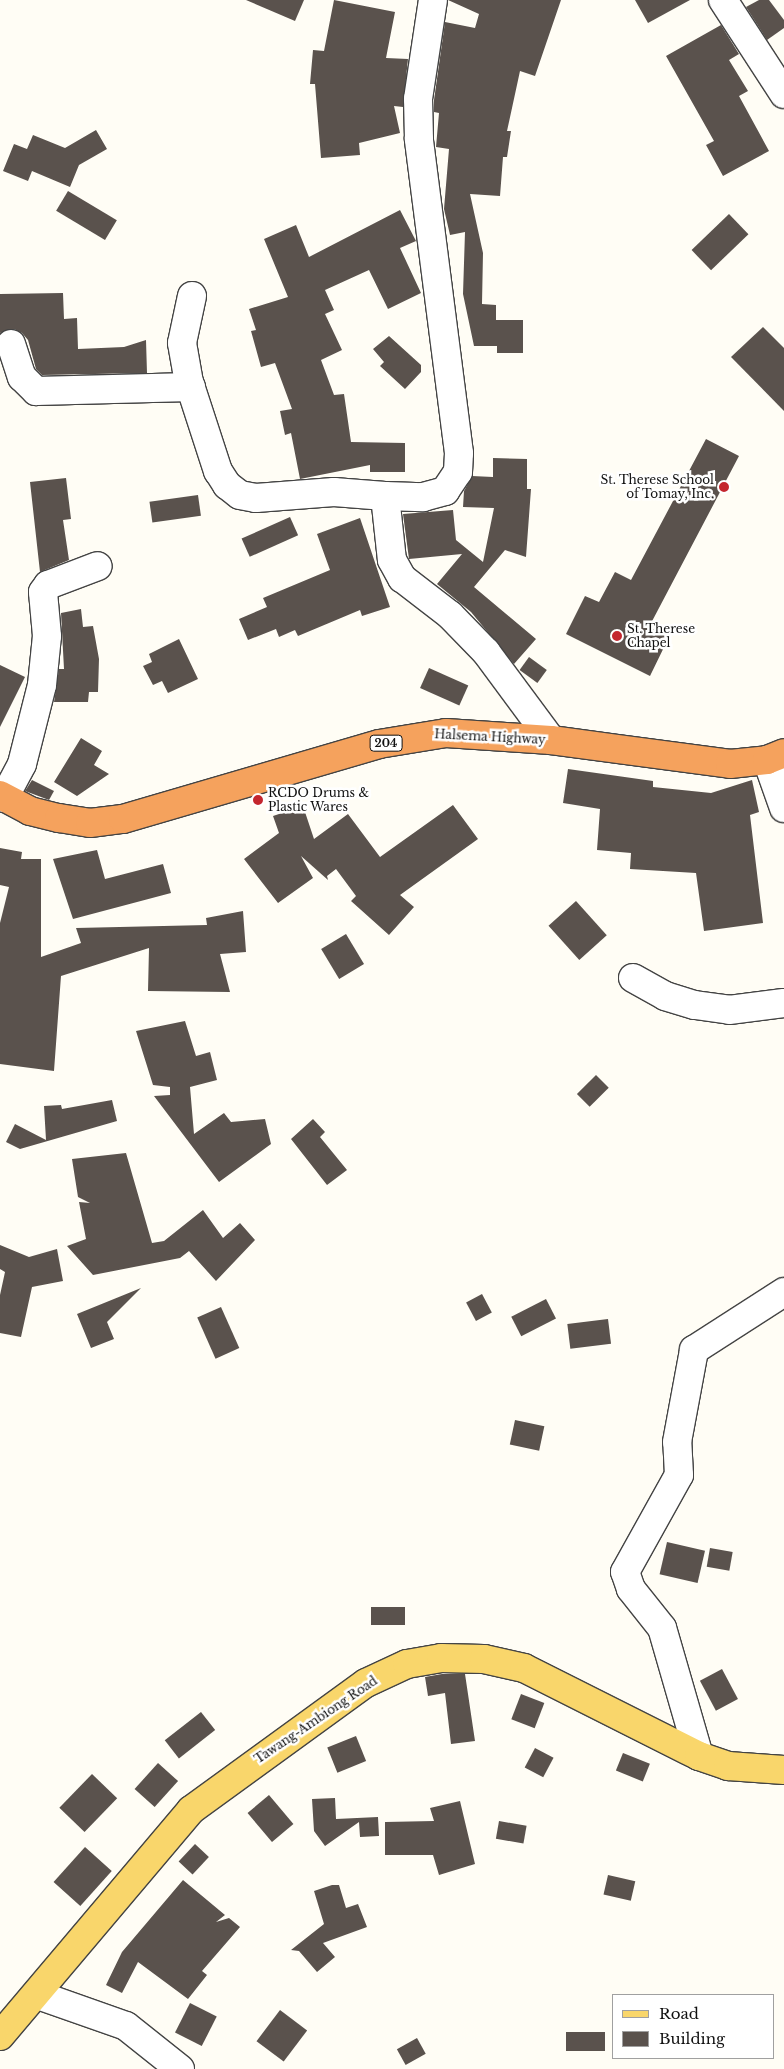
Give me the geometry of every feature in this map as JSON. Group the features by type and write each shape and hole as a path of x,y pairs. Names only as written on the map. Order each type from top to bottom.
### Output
{"highway":[{"name":"Halsema Highway","path":"2,796 30,811 90,823 123,819 419,735 446,733 551,740 685,760 730,764 776,757"}],"main road":[{"name":"Tawang-Ambiong Road","path":"0,2036 38,1995 191,1810 366,1683 407,1664 441,1658 484,1659 524,1668 699,1756 728,1766 784,1770"}],"street":[{"path":"192,296 182,343 190,387 218,472 240,495 256,498 357,492 385,496 423,497 445,491 458,472 459,453 419,139 418,99 433,0"},
{"path":"723,0 784,94"},
{"path":"11,344 22,376 36,391 153,385 190,387"},
{"path":"385,496 392,560 402,578 450,615 486,652 551,740"},
{"path":"2,796 22,764 42,686 46,636 43,592 48,585 98,566"},
{"path":"776,757 784,808"},
{"path":"633,978 665,996 695,1005 729,1010 784,1003"},
{"path":"699,1756 662,1628 631,1589 625,1572 679,1475 678,1433 694,1350 784,1292"},
{"path":"38,1995 126,2026 180,2069"}],"building":[{"path":"246,0 304,0 295,21"},
{"path":"334,0 395,12 386,58 408,59 403,107 394,106 400,133 359,143 360,155 321,158 315,84 310,84 313,50 324,51"},
{"path":"448,0 561,0 535,76 520,71 507,131 511,131 507,157 503,157 500,196 470,194 483,253 482,304 496,305 496,320 523,320 523,353 497,353 497,346 474,346 463,294 465,232 450,235 444,209 449,149 436,147 439,113 434,112 434,100 445,22 475,28 479,14"},
{"path":"635,0 690,0 648,23"},
{"path":"759,0 769,0 784,20 784,28 767,40 746,7"},
{"path":"721,25 739,54 729,60 748,91 739,96 769,151 723,176 706,145 714,141 666,56"},
{"path":"96,130 107,149 79,165 70,187 32,171 28,181 3,171 14,144 27,149 33,135 65,148"},
{"path":"68,191 117,220 105,240 56,211"},
{"path":"400,210 416,241 400,248 421,293 388,309 369,270 325,290 334,310 325,314 342,350 321,360 334,395 344,394 351,442 405,443 405,472 370,472 370,465 300,479 291,433 285,435 280,411 292,409 275,363 261,367 251,331 256,330 249,309 288,297 264,239 296,225 309,257"},
{"path":"729,214 748,234 711,270 692,250"},
{"path":"63,293 64,319 77,318 78,349 124,347 146,340 147,373 42,375 36,369 28,340 22,333 14,329 0,333 0,294"},
{"path":"763,327 784,348 784,411 731,357"},
{"path":"389,336 421,365 421,372 405,389 380,366 384,362 373,349"},
{"path":"706,439 739,456 649,627 669,637 650,676 566,634 585,596 599,602 615,572 631,580"},
{"path":"493,458 527,459 527,489 531,489 526,557 505,550 474,587 536,639 514,664 471,612 437,584 462,554 409,559 403,514 453,510 456,540 483,562 494,508 463,507 464,491 472,476 493,477"},
{"path":"66,478 71,519 63,520 69,560 40,572 30,482"},
{"path":"198,495 201,516 152,523 149,502"},
{"path":"290,517 298,535 250,557 242,539"},
{"path":"360,518 390,607 362,616 360,610 298,636 295,630 279,637 276,629 248,640 239,619 267,607 263,598 330,570 317,534"},
{"path":"81,609 83,627 93,626 99,659 98,692 89,692 88,702 54,702 59,669 64,669 61,613"},
{"path":"179,639 198,679 168,693 162,681 153,685 143,666 152,662 149,654"},
{"path":"529,657 547,670 537,683 520,670"},
{"path":"0,665 25,677 0,727"},
{"path":"429,668 468,685 459,706 420,688"},
{"path":"81,738 102,751 94,765 109,774 77,796 54,782"},
{"path":"568,769 653,781 653,787 711,793 752,780 759,812 750,815 763,923 704,931 696,873 630,869 631,853 597,850 600,809 563,803"},
{"path":"32,780 54,791 49,800 25,791"},
{"path":"453,805 478,839 400,895 414,907 389,935 351,901 356,896 336,869 327,876 328,880 301,856 313,878 278,903 244,859 279,833 273,816 303,806 314,839 348,814 380,857"},
{"path":"0,848 22,852 21,859 41,859 41,957 81,943 76,928 207,925 206,918 243,911 246,952 220,954 230,992 148,991 149,948 61,976 54,1071 0,1064 0,923 9,887 0,885"},
{"path":"97,850 105,879 163,864 171,893 73,919 53,859"},
{"path":"576,901 607,935 579,960 549,926"},
{"path":"346,934 364,964 339,979 321,949"},
{"path":"185,1021 196,1056 210,1052 217,1080 190,1087 194,1134 224,1113 231,1122 265,1119 271,1144 219,1182 154,1096 170,1095 170,1087 153,1085 136,1031"},
{"path":"596,1075 609,1088 590,1107 577,1094"},
{"path":"112,1100 117,1121 20,1149 6,1142 15,1124 46,1140 44,1106 61,1105 62,1109"},
{"path":"313,1119 325,1132 320,1137 347,1170 327,1185 291,1139"},
{"path":"126,1153 152,1243 164,1241 203,1210 223,1238 240,1223 255,1240 216,1281 189,1251 180,1258 93,1275 67,1246 86,1239 79,1202 90,1203 78,1197 72,1159"},
{"path":"0,1245 29,1257 57,1249 63,1281 32,1287 21,1337 0,1333 0,1295 5,1272 0,1269"},
{"path":"141,1288 107,1322 114,1339 91,1348 77,1314"},
{"path":"482,1294 492,1313 476,1321 466,1302"},
{"path":"546,1299 556,1319 521,1336 511,1317"},
{"path":"221,1307 239,1348 216,1359 197,1318"},
{"path":"608,1319 611,1344 570,1349 567,1324"},
{"path":"515,1420 544,1426 539,1451 510,1444"},
{"path":"667,1542 705,1551 698,1583 660,1574"},
{"path":"710,1548 733,1552 729,1571 707,1567"},
{"path":"371,1607 405,1607 405,1625 371,1625"},
{"path":"722,1669 738,1699 716,1711 700,1681"},
{"path":"442,1674 465,1674 475,1741 451,1744 445,1693 428,1696 425,1677"},
{"path":"521,1694 544,1703 535,1728 511,1719"},
{"path":"201,1712 215,1730 179,1758 165,1740"},
{"path":"356,1736 366,1761 337,1773 327,1748"},
{"path":"535,1748 554,1758 543,1777 525,1767"},
{"path":"623,1753 650,1764 643,1781 616,1771"},
{"path":"158,1763 178,1781 155,1807 135,1789"},
{"path":"92,1774 117,1798 85,1832 59,1808"},
{"path":"269,1795 293,1824 272,1842 248,1813"},
{"path":"335,1798 336,1819 378,1817 379,1836 360,1837 359,1822 325,1846 314,1831 312,1799"},
{"path":"460,1801 475,1864 439,1875 433,1855 385,1855 385,1822 434,1821 430,1808"},
{"path":"499,1821 527,1826 523,1844 496,1839"},
{"path":"195,1844 209,1857 193,1875 179,1862"},
{"path":"85,1847 112,1871 80,1906 54,1882"},
{"path":"608,1875 635,1881 631,1901 604,1894"},
{"path":"183,1880 225,1915 216,1922 229,1918 240,1927 202,1971 207,1975 188,1999 138,1962 122,1993 106,1985 122,1952"},
{"path":"332,1885 339,1885 346,1908 358,1904 367,1927 323,1943 335,1957 317,1972 299,1951 291,1950 324,1924 314,1891"},
{"path":"190,2003 217,2017 202,2046 175,2032"},
{"path":"280,2010 307,2030 284,2062 257,2041"},
{"path":"566,2032 605,2032 605,2051 566,2051"},
{"path":"417,2038 426,2054 406,2065 397,2049"}],"place":[{"name":"St. Therese School of Tomay, Inc.","path":"724,487"},
{"name":"St. Therese Chapel","path":"617,636"},
{"name":"RCDO Drums & Plastic Wares","path":"258,800"}]}
